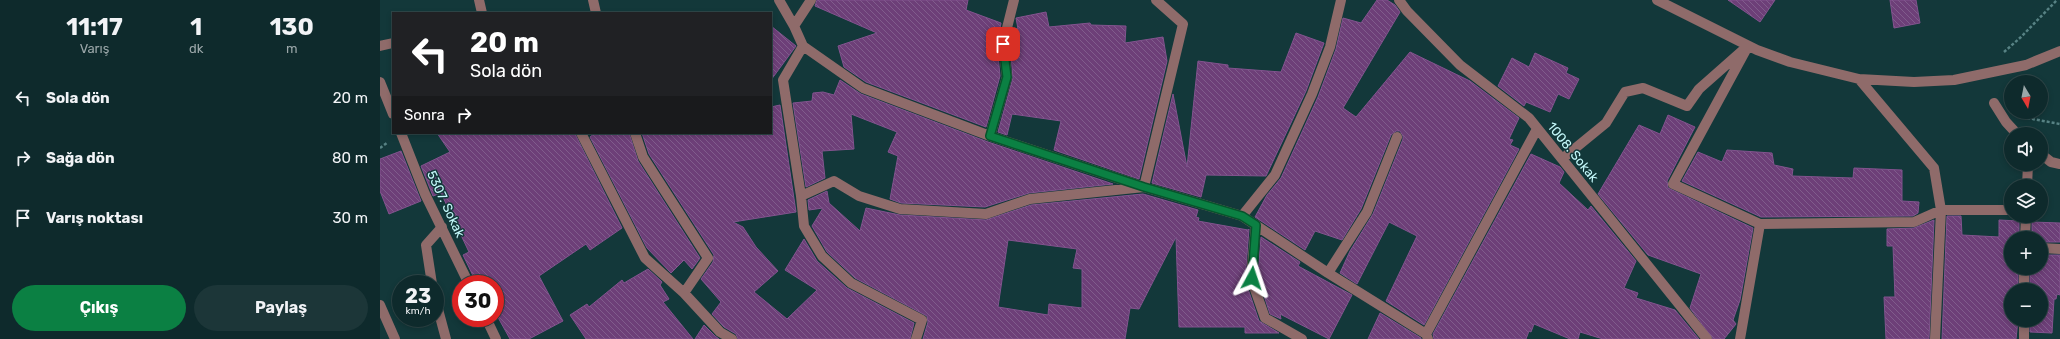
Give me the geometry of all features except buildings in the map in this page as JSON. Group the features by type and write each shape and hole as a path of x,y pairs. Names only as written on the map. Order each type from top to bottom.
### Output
{"street":[{"path":"479,0 482,12"},
{"path":"593,0 596,12"},
{"path":"779,0 794,26 803,46 863,88 990,136 1144,187 1242,216 1427,337 1537,129"},
{"path":"794,26 811,0"},
{"path":"990,136 1007,77 1003,44 1014,0"},
{"path":"1144,187 1183,24 1156,0"},
{"path":"1242,216 1275,175 1312,94 1330,47 1341,0"},
{"name":"1008. Sokak","path":"1400,0 1407,11 1460,65 1529,118 1707,339"},
{"path":"1657,0 1748,46 1790,62 1859,79 1914,82 1954,80 2026,65 2060,51"},
{"path":"380,46 392,43"},
{"path":"803,46 783,80 802,196 804,226 822,256 851,283 922,320 916,339"},
{"path":"1562,159 1606,123 1625,92 1643,88 1687,106 1700,89 1748,46"},
{"path":"1748,46 1674,184 1760,224 1914,222 1941,210 2004,210"},
{"path":"1859,79 1934,168 1941,210 1935,339"},
{"path":"380,82 392,112"},
{"path":"1994,103 2011,127"},
{"name":"5307. Sokak","path":"401,134 426,194 465,275"},
{"path":"582,134 645,258 684,293 720,332 732,339"},
{"path":"635,134 643,157 708,258 684,293"},
{"path":"1328,273 1367,212 1397,137"},
{"path":"2048,160 2051,162 2060,164"},
{"path":"802,196 834,181 859,196 900,209 986,214 1030,199 1144,187"},
{"path":"1740,339 1760,224"},
{"path":"1256,225 1252,278 1265,318 1302,339"},
{"path":"431,275 426,245 442,227"},
{"path":"2048,248 2060,249"},
{"path":"380,305 394,339"},
{"path":"443,327 446,339"},
{"path":"490,327 496,339"},
{"path":"2024,327 2024,339"}],"path":[{"path":"1999,57 2057,0"}],"route":[{"path":"1003,44 1007,77 990,136 1144,187 1242,216 1256,225 1252,278"}]}
